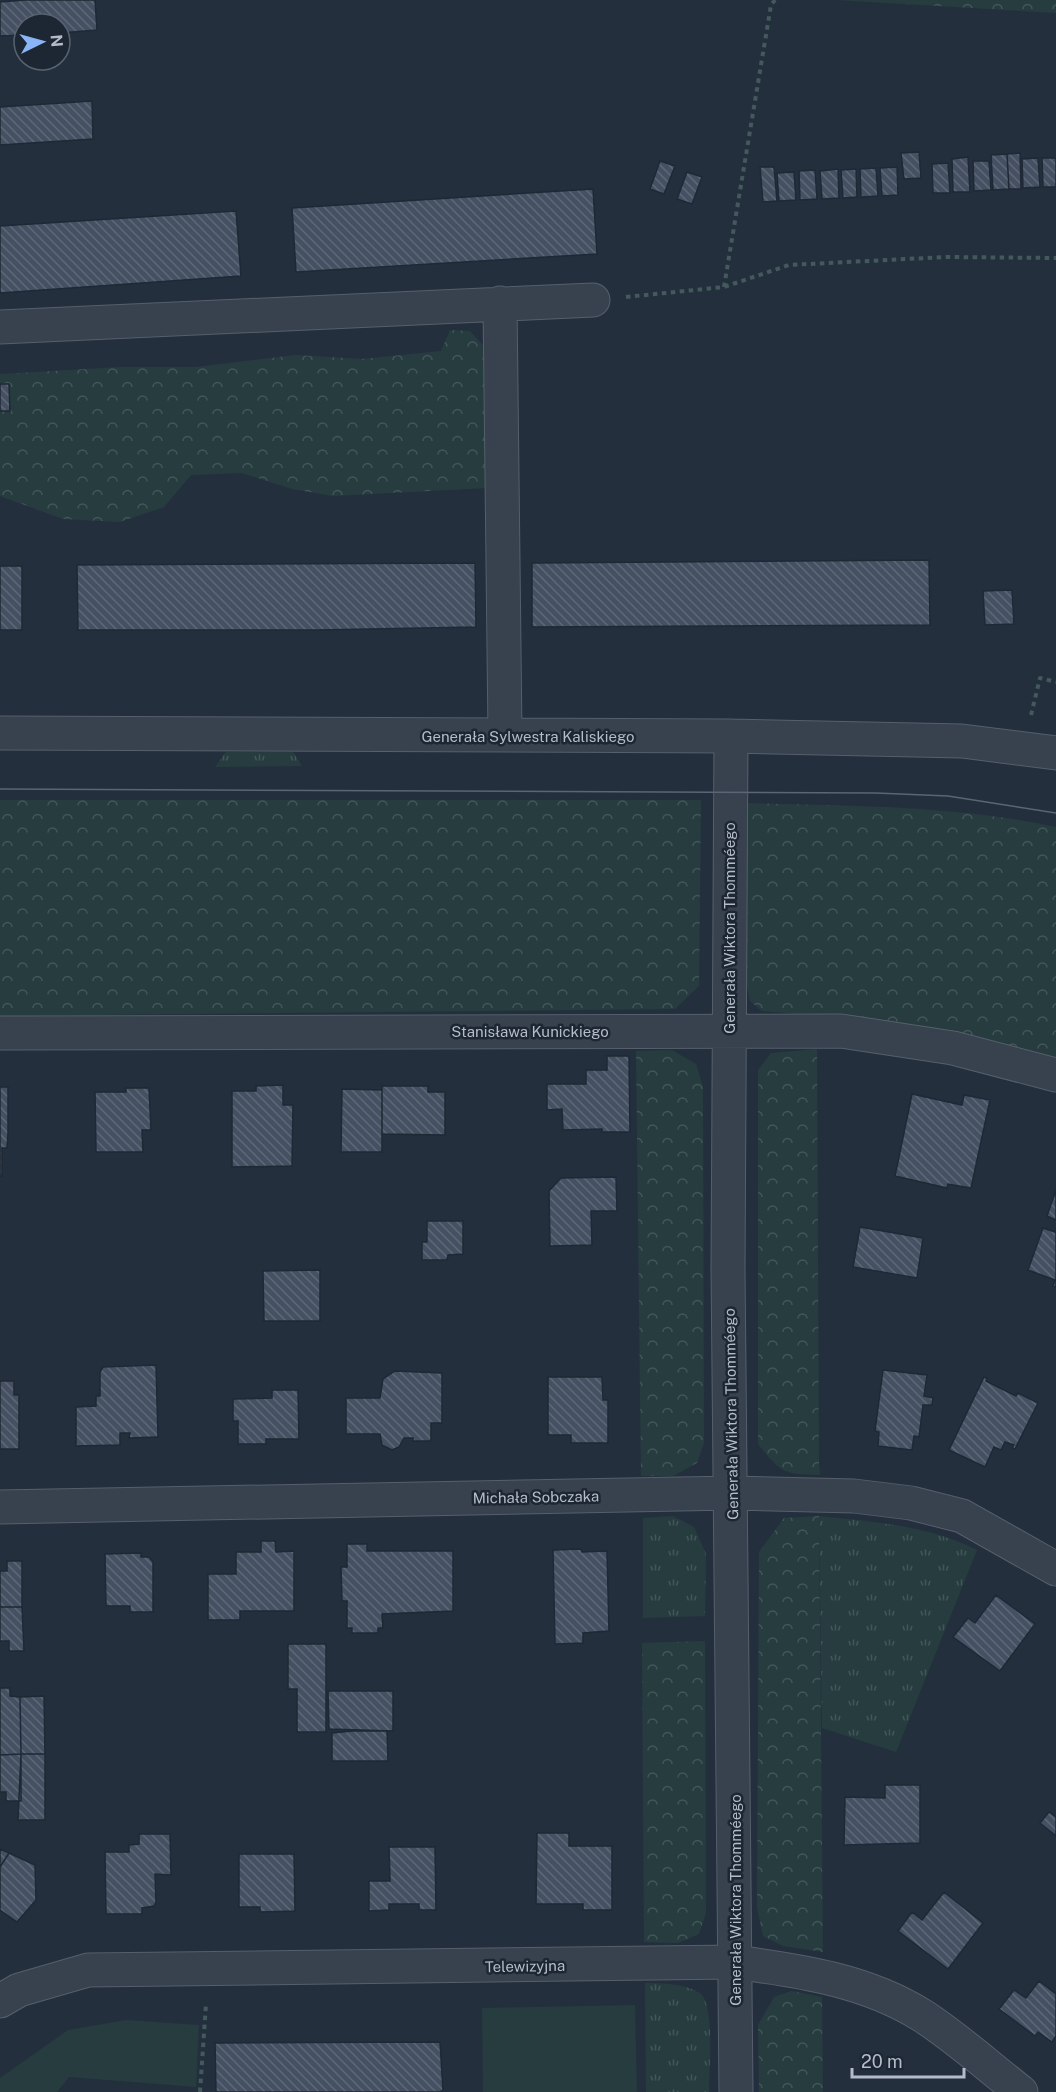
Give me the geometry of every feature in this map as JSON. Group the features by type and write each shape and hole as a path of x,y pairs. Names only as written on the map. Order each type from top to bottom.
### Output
{"street":[{"path":"0,327 592,300"},
{"path":"500,303 505,735"},
{"name":"Generała Sylwestra Kaliskiego","path":"0,733 731,736 962,741 1056,753"},
{"name":"Generała Wiktora Thomméego","path":"731,736 728,1268 733,1493 736,2092"},
{"name":"Stanisława Kunickiego","path":"0,1033 841,1031 953,1048 1056,1075"},
{"name":"Michała Sobczaka","path":"0,1507 733,1493 854,1496 911,1503 962,1516 1056,1569"},
{"name":"Telewizyjna","path":"0,2001 19,1990 88,1970 735,1962 801,1971 857,1985 922,2016 1021,2092"}],"path":[{"path":"724,287 771,5 775,0"},
{"path":"592,300 724,287 789,264 946,257 1056,258"},
{"path":"1030,718 1040,678 1056,682"},
{"path":"200,2092 207,1995"}],"green space":[{"path":"837,0 1056,0 1056,13"},
{"path":"450,330 470,331 489,352 487,488 333,496 292,489 242,473 191,475 164,507 120,522 63,519 0,496 0,374 121,367 196,367 296,355 362,359 441,351"},
{"path":"226,752 293,752 302,766 215,767"},
{"path":"0,800 701,800 699,986 675,1009 0,1016"},
{"path":"746,803 941,811 979,814 1056,827 1056,1062 843,1018 762,1011 750,1001 743,966"},
{"path":"817,1049 820,1475 798,1474 784,1470 772,1461 758,1444 758,1070 771,1053"},
{"path":"672,1050 696,1064 703,1087 704,1443 697,1463 673,1476 641,1476 636,1051"},
{"path":"673,1516 694,1527 706,1554 705,1616 643,1618 643,1518"},
{"path":"819,1516 920,1530 977,1550 896,1752 822,1728"},
{"path":"819,1516 823,1952 783,1946 763,1936 757,1908 759,1552 784,1518"},
{"path":"705,1641 706,1913 699,1934 678,1943 644,1942 642,1643"},
{"path":"645,1983 682,1986 701,1994 705,2001 710,2025 709,2092 646,2092"},
{"path":"791,1991 822,1997 823,2092 759,2092 758,2025 774,1997"},
{"path":"635,2005 637,2092 483,2092 482,2008"},
{"path":"126,2020 199,2025 196,2087 69,2077 57,2092 0,2092 0,2078 68,2030"}],"building":[{"path":"95,0 97,30 72,32 72,12 12,12 12,36 0,36 0,2"},
{"path":"92,101 93,139 0,145 0,107"},
{"path":"919,152 921,178 904,179 901,153"},
{"path":"1020,153 1021,189 1009,189 1007,154"},
{"path":"1007,154 1009,189 993,190 991,155"},
{"path":"968,157 970,192 953,192 952,159"},
{"path":"1038,158 1040,187 1023,188 1022,159"},
{"path":"1042,158 1056,158 1056,187 1043,187"},
{"path":"660,161 675,166 664,194 650,189"},
{"path":"973,161 989,161 991,190 974,191"},
{"path":"948,163 950,193 933,193 932,164"},
{"path":"760,167 774,167 777,201 763,202"},
{"path":"897,167 898,195 882,196 880,168"},
{"path":"876,168 878,196 861,197 860,169"},
{"path":"838,169 839,198 822,199 820,171"},
{"path":"856,169 857,197 843,198 841,170"},
{"path":"815,170 817,199 800,200 799,171"},
{"path":"687,172 702,177 692,204 677,199"},
{"path":"794,172 796,200 779,201 777,173"},
{"path":"593,189 597,254 296,272 292,208"},
{"path":"236,211 241,276 0,293 0,226"},
{"path":"0,384 9,384 10,411 0,411"},
{"path":"929,560 930,625 532,627 532,563"},
{"path":"475,563 476,627 317,630 78,630 77,565"},
{"path":"0,566 22,566 22,630 0,630"},
{"path":"1012,590 1014,624 985,625 983,591"},
{"path":"607,1056 629,1056 630,1132 602,1132 602,1129 563,1130 562,1109 547,1110 547,1084 586,1084 586,1070 607,1070"},
{"path":"283,1085 283,1105 293,1105 292,1166 232,1167 232,1091 256,1091 256,1086"},
{"path":"382,1086 428,1086 428,1092 445,1092 445,1135 382,1134"},
{"path":"0,1087 8,1087 8,1134 7,1148 2,1148 2,1176 0,1176"},
{"path":"126,1088 149,1088 151,1130 142,1130 143,1152 96,1152 95,1092 126,1092"},
{"path":"342,1089 382,1090 382,1152 341,1152"},
{"path":"912,1094 962,1105 964,1095 990,1100 971,1188 948,1184 947,1188 895,1176"},
{"path":"616,1177 617,1211 591,1211 592,1245 550,1246 549,1191 561,1178"},
{"path":"1056,1190 1056,1220 1047,1216"},
{"path":"427,1221 463,1221 463,1254 448,1255 447,1260 422,1260 422,1242 427,1242"},
{"path":"860,1227 923,1238 917,1278 853,1267"},
{"path":"1043,1228 1055,1232 1056,1229 1056,1287 1053,1286 1055,1280 1028,1270"},
{"path":"320,1270 320,1321 264,1321 263,1271"},
{"path":"156,1365 158,1437 129,1438 130,1433 120,1433 120,1445 76,1446 76,1407 96,1406 96,1396 100,1396 100,1372 103,1367"},
{"path":"883,1370 927,1375 924,1396 933,1398 932,1405 923,1405 919,1437 914,1436 912,1450 878,1446 879,1432 875,1431"},
{"path":"395,1371 442,1373 442,1423 431,1423 431,1441 413,1441 413,1438 404,1438 399,1447 392,1450 382,1445 380,1434 346,1434 346,1398 380,1398 383,1379"},
{"path":"548,1377 602,1377 603,1400 608,1400 608,1443 571,1443 571,1435 548,1435"},
{"path":"984,1377 987,1378 986,1381 1016,1396 1018,1393 1038,1403 1015,1449 1012,1448 1014,1445 1005,1442 1001,1450 994,1447 985,1467 949,1450"},
{"path":"0,1381 14,1381 14,1395 19,1395 19,1449 0,1449"},
{"path":"272,1390 298,1390 299,1439 266,1439 266,1444 238,1444 238,1421 233,1421 233,1399 272,1398"},
{"path":"261,1541 275,1541 276,1552 294,1551 294,1611 240,1611 240,1620 208,1620 208,1574 236,1574 236,1552 261,1552"},
{"path":"347,1544 367,1544 367,1551 453,1551 453,1611 382,1614 383,1628 378,1628 378,1633 352,1633 352,1628 347,1628 347,1601 342,1601 341,1567 347,1567"},
{"path":"581,1549 582,1552 607,1551 609,1631 583,1633 583,1643 555,1644 553,1550"},
{"path":"141,1553 141,1557 149,1557 153,1562 153,1612 130,1612 130,1606 106,1606 105,1554"},
{"path":"7,1561 22,1561 22,1607 0,1607 0,1571 7,1571"},
{"path":"996,1595 1035,1624 1000,1671 953,1637 968,1618 975,1623"},
{"path":"0,1607 22,1607 24,1651 9,1651 9,1641 0,1641"},
{"path":"288,1644 326,1644 326,1732 297,1732 297,1689 288,1689"},
{"path":"0,1688 10,1688 10,1696 20,1697 21,1754 0,1755"},
{"path":"328,1691 393,1691 393,1731 329,1729"},
{"path":"44,1696 45,1754 21,1754 20,1697"},
{"path":"387,1731 388,1761 332,1761 332,1733"},
{"path":"21,1754 45,1754 45,1820 18,1820"},
{"path":"21,1754 21,1801 6,1801 6,1792 0,1792 0,1755"},
{"path":"885,1785 920,1785 920,1843 844,1845 845,1797 885,1798"},
{"path":"1049,1812 1056,1817 1056,1836 1040,1823"},
{"path":"537,1833 569,1833 569,1846 612,1846 612,1910 583,1910 583,1904 536,1904"},
{"path":"139,1834 170,1834 171,1875 155,1874 156,1902 154,1906 142,1908 142,1914 106,1914 105,1852 129,1852 129,1845 139,1844"},
{"path":"389,1847 435,1847 436,1910 419,1910 419,1904 389,1904 389,1910 369,1911 369,1881 390,1881"},
{"path":"0,1849 9,1853 0,1867"},
{"path":"9,1853 35,1865 36,1900 17,1922 0,1910 0,1867"},
{"path":"239,1854 294,1854 295,1911 260,1912 260,1907 239,1907"},
{"path":"944,1892 983,1923 948,1969 898,1931 912,1912 922,1920"},
{"path":"1039,1981 1056,1994 1056,2036 1052,2042 1038,2032 1035,2036 999,2009 1014,1990 1026,1998"},
{"path":"440,2042 443,2090 440,2092 216,2092 215,2043"}],"tram line":[{"path":"0,789 876,793 948,796 1056,813"}]}
